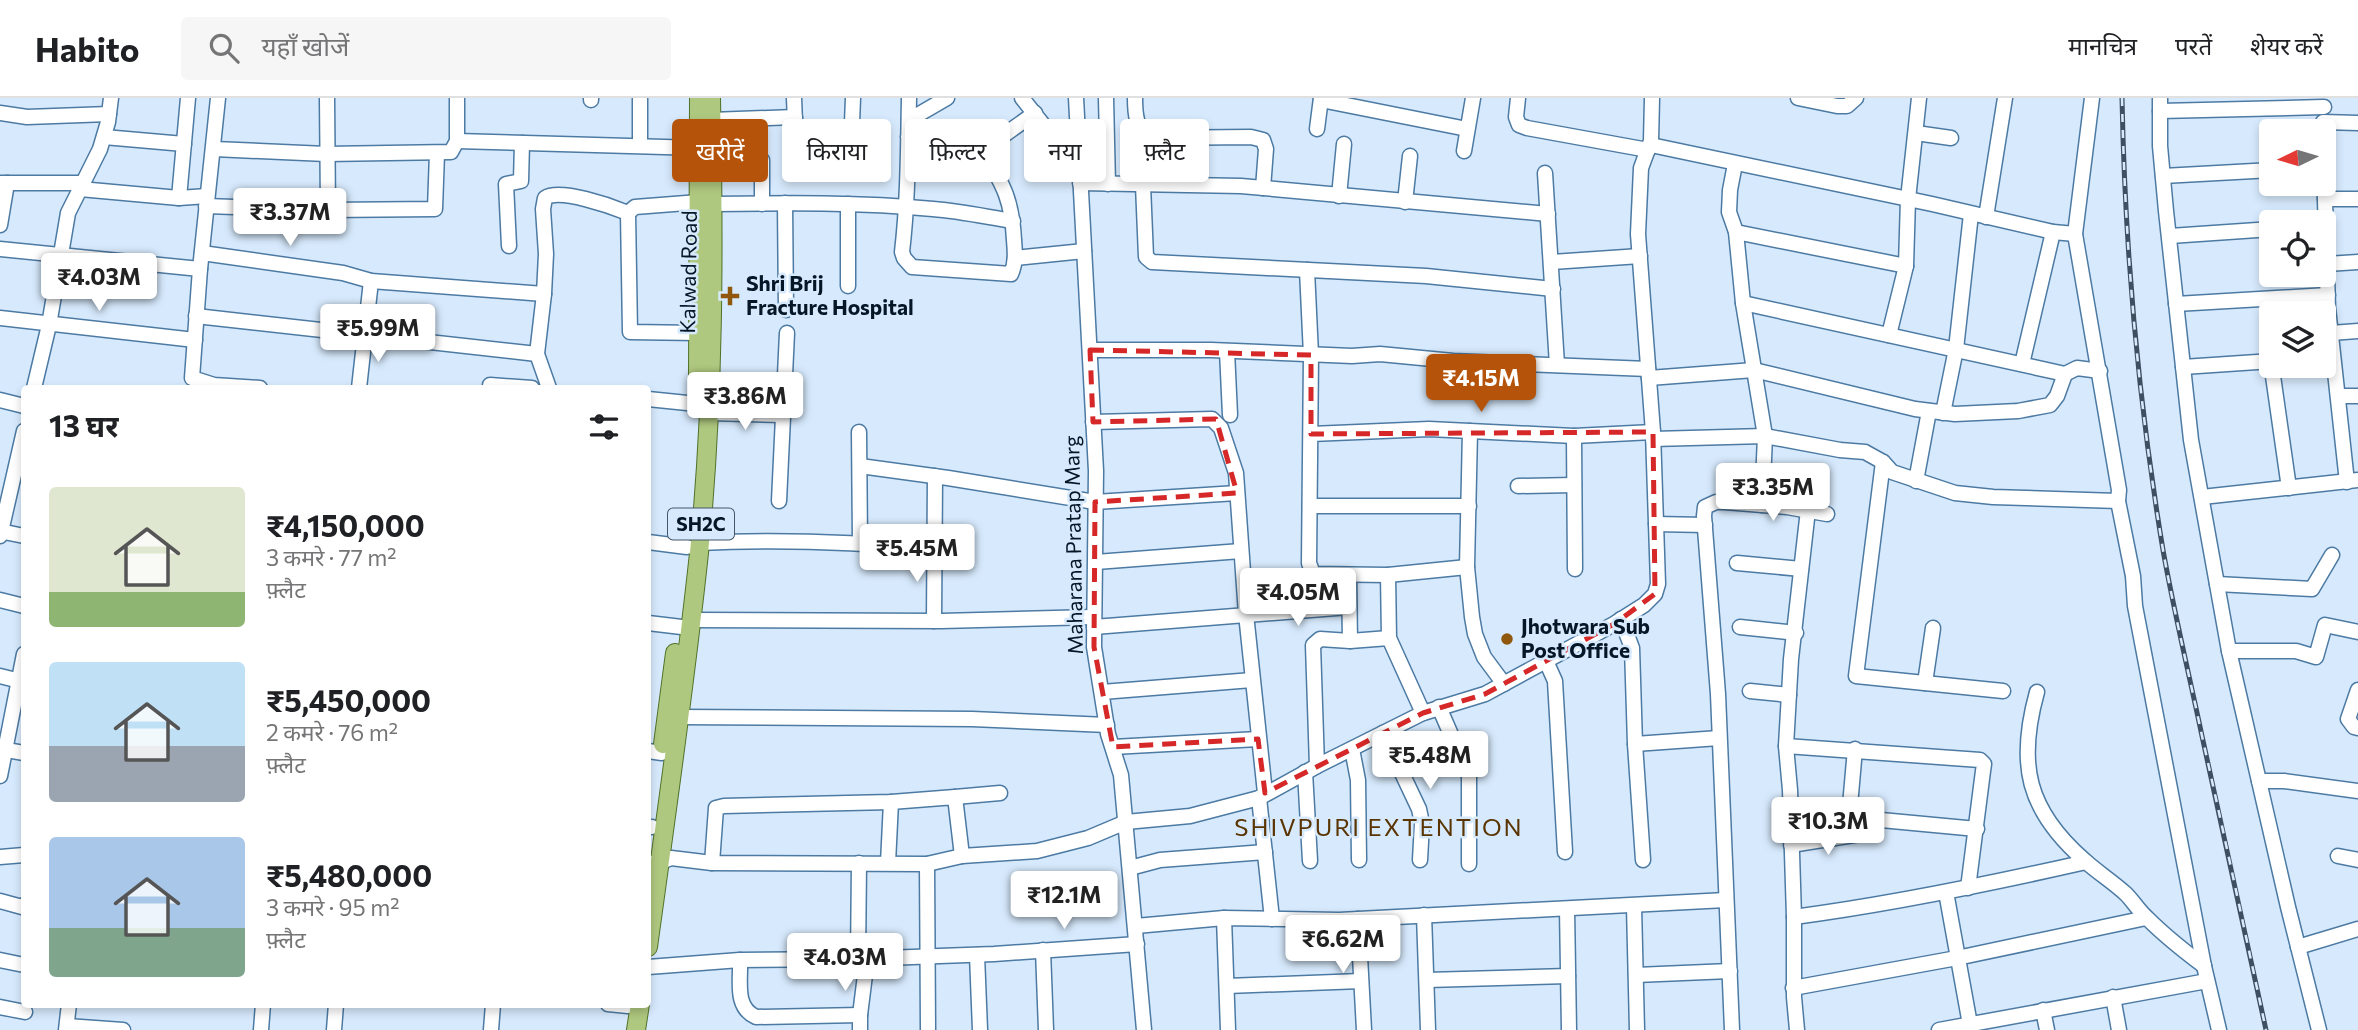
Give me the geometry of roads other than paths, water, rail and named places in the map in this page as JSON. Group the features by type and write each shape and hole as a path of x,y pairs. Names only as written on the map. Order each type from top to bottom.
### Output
{"main road":[{"name":"Kalwad Road","path":"699,98 699,119"},
{"name":"Kalwad Road","path":"711,98 711,119"},
{"name":"Kalwad Road","path":"651,902 654,858 679,717 703,409 706,203 703,182"},
{"name":"Kalwad Road","path":"703,409 698,333 707,182"},
{"name":"Kalwad Road","path":"651,812 655,752 686,625"},
{"name":"Kalwad Road","path":"651,835 654,858"},
{"path":"625,1030 631,1008"},
{"path":"632,1008 636,1030"}],"street":[{"path":"35,385 49,325 68,213 104,137 111,98"},
{"path":"179,198 188,98"},
{"path":"210,385 192,377 218,98"},
{"path":"327,98 328,210"},
{"path":"214,149 326,154 451,152 457,141 457,98"},
{"path":"639,98 640,145"},
{"path":"794,98 797,149 849,149 852,144 853,98"},
{"path":"909,98 909,119"},
{"path":"911,119 947,98"},
{"path":"1022,98 1039,119"},
{"name":"Maharana Pratap Marg","path":"1076,98 1077,119"},
{"path":"1106,98 1108,184"},
{"path":"1135,98 1137,121 1142,133 1149,138 1263,139 1266,149 1263,188"},
{"path":"1464,151 1473,98"},
{"path":"1518,98 1516,117 1519,125 1527,128 1735,164 2053,232 2075,234"},
{"path":"654,858 712,863 927,863 962,856 1037,851 1088,838 1126,822 1190,816 1262,796 1423,713 1485,694 1644,605 1655,594 1658,584 1653,435 1638,234 1641,168 1649,148 1652,98"},
{"path":"1798,98 1837,106 1847,106 1856,98"},
{"path":"1889,335 1906,265 1908,199 1919,98"},
{"path":"1986,216 2005,98"},
{"path":"2092,98 2075,234 2083,290 2100,371 2119,490 2118,501 2204,966 2219,1030"},
{"path":"1317,129 1321,99 1467,129"},
{"path":"2319,1030 2229,651 2191,440 2164,176 2160,104 2323,114 2358,123"},
{"path":"0,113 27,117 109,114"},
{"path":"1010,132 1035,114"},
{"path":"739,119 795,117"},
{"path":"1916,133 1951,138"},
{"path":"104,137 184,144"},
{"path":"457,141 672,147"},
{"path":"509,246 506,184 521,181 522,143"},
{"path":"1339,196 1344,144"},
{"path":"0,225 3,183 81,186 207,201 328,210 435,209 437,153"},
{"path":"1405,202 1410,156"},
{"path":"1735,164 1729,212 1735,232 1743,303 1765,436 1762,505"},
{"path":"2164,176 2259,171"},
{"path":"1545,173 1557,365"},
{"path":"762,182 762,204"},
{"path":"907,182 902,252 912,267 1007,275 1011,274 1015,258 1013,221 1002,182"},
{"name":"Maharana Pratap Marg","path":"1080,182 1093,422 1096,562 1094,647 1107,725 1121,775 1144,1030"},
{"path":"1101,182 1263,188 1548,214"},
{"path":"1143,185 1146,257 1153,262 1426,276 1553,289"},
{"path":"548,385 537,354 544,294 545,198 560,194 610,205 628,213"},
{"path":"2325,196 2325,210"},
{"path":"2325,199 2358,199"},
{"path":"698,333 629,331 628,213 635,207 706,203 848,204 907,207 1013,221"},
{"path":"785,203 786,310"},
{"path":"848,204 848,286"},
{"path":"1916,481 1956,349 1971,214"},
{"path":"2170,236 2259,230"},
{"path":"1735,232 1906,265"},
{"path":"2022,364 2053,232"},
{"path":"0,249 200,269"},
{"path":"1015,258 1084,251"},
{"path":"202,253 342,272 371,281 544,294"},
{"path":"1552,262 1640,256"},
{"path":"2336,263 2358,262"},
{"path":"1307,270 1311,355 1309,563 1313,574 1388,575 1467,567"},
{"path":"359,385 371,281"},
{"path":"2328,287 2328,301"},
{"path":"2176,304 2328,295"},
{"path":"1743,303 2065,374 2077,368 2100,371"},
{"path":"196,316 537,354"},
{"path":"0,318 195,340"},
{"path":"2336,332 2358,331"},
{"path":"779,501 787,333"},
{"path":"1090,350 1227,351 1352,356 1380,354 1648,373 1754,370 1936,412 2018,411 2050,405 2057,396 2065,374"},
{"path":"1227,351 1230,415"},
{"path":"2183,368 2259,363"},
{"path":"2273,378 2289,488"},
{"path":"2202,497 2353,481 2334,378"},
{"path":"2338,396 2358,396"},
{"path":"0,400 21,405"},
{"path":"651,400 703,409 783,415"},
{"path":"1093,422 1212,419 1221,428 1236,473 1272,919"},
{"path":"1311,434 1429,429 1574,436 1765,436 1865,452 1883,462 1892,472 1955,493 1993,497 2118,501"},
{"path":"1470,431 1467,567 1475,634 1484,657 1504,684"},
{"path":"859,432 860,543"},
{"path":"1574,436 1575,569"},
{"path":"21,444 0,533 21,536"},
{"path":"1883,462 1856,676 2003,691"},
{"path":"860,466 1095,502 1237,493"},
{"path":"0,467 15,470"},
{"path":"934,621 935,476"},
{"path":"1518,486 1574,485"},
{"path":"1732,1030 1719,738 1705,508 1710,504 1725,502 1828,514"},
{"path":"1310,506 1469,506"},
{"path":"1797,1030 1793,988 1794,917 1786,746 1808,510"},
{"path":"1656,524 1705,525"},
{"path":"651,542 693,545 767,540 935,549"},
{"path":"1096,562 1241,551"},
{"path":"2217,584 2312,589 2332,555"},
{"path":"1738,563 1801,569"},
{"path":"1349,575 1350,641"},
{"path":"1388,575 1389,638 1423,713"},
{"path":"0,600 21,605"},
{"path":"651,623 1093,622 1349,607"},
{"path":"1621,619 1632,648 1643,860"},
{"path":"2229,651 2295,651 2316,657 2325,625 2358,632"},
{"path":"1740,627 1796,633"},
{"path":"1925,683 1933,628"},
{"path":"1310,861 1311,649 1320,639 1350,641 1389,638"},
{"path":"1546,661 1555,681 1564,852"},
{"path":"0,676 21,681 3,749 0,776"},
{"path":"1102,692 1252,680"},
{"path":"2358,690 2348,719 2354,727 2358,727"},
{"path":"1750,691 1789,695"},
{"path":"2037,692 2032,710 2027,755 2029,782 2047,818 2085,862 2126,894 2171,942 2204,966"},
{"path":"1439,707 1469,776 1469,864"},
{"path":"679,717 972,719 1107,725"},
{"path":"1383,733 1419,809 1422,823 1420,860"},
{"path":"1635,744 1719,738"},
{"path":"1113,747 1258,739"},
{"path":"1786,746 1980,760 1984,764 1968,888"},
{"path":"3,749 21,752"},
{"path":"1352,749 1358,780 1359,860"},
{"path":"1855,750 1849,817 1977,829"},
{"path":"2259,782 2358,790"},
{"path":"712,863 716,808 724,806 891,802 1000,793"},
{"path":"955,797 962,856"},
{"path":"888,863 891,802"},
{"path":"1791,845 1860,834"},
{"path":"1130,867 1160,860 1265,852"},
{"path":"0,857 21,856"},
{"path":"2338,856 2358,860"},
{"path":"1794,917 1968,888 2085,862"},
{"path":"740,960 741,1004 748,1014 756,1017 860,1023 862,959 859,863"},
{"path":"927,863 928,1030"},
{"path":"1946,892 1971,1027"},
{"path":"1136,926 1224,918 1358,919 1726,900"},
{"path":"0,901 21,907"},
{"path":"1634,906 1637,1030"},
{"path":"1567,909 1569,1030"},
{"path":"1424,915 1429,1030"},
{"path":"1224,918 1228,1030"},
{"path":"1793,988 1957,958 2146,918"},
{"path":"1358,919 1364,1030"},
{"path":"2298,947 2358,929"},
{"path":"651,967 740,960 977,955 1137,944"},
{"path":"1043,950 1046,1030"},
{"path":"977,955 980,1030"},
{"path":"0,960 21,964"},
{"path":"1636,975 1730,971"},
{"path":"1427,979 1568,976"},
{"path":"1227,986 1361,981"},
{"path":"1939,1030 1971,1027 2043,1010 2207,981"},
{"path":"2113,997 2119,1030"},
{"path":"0,1007 26,1012"},
{"path":"69,1008 67,1028 123,1030"},
{"path":"261,1030 263,1008"},
{"path":"334,1030 336,1008"},
{"path":"491,1030 494,1008"},
{"path":"2043,1010 2047,1030"}],"railway":[{"path":"2122,98 2134,325 2154,494 2177,620 2266,1030"}],"place":[{"name":"Shri Brij Fracture Hospital","path":"730,296"},
{"name":"Jhotwara Sub Post Office","path":"1507,639"}],"district":[{"name":"SHIVPURI EXTENTION","path":"1379,828"}]}
